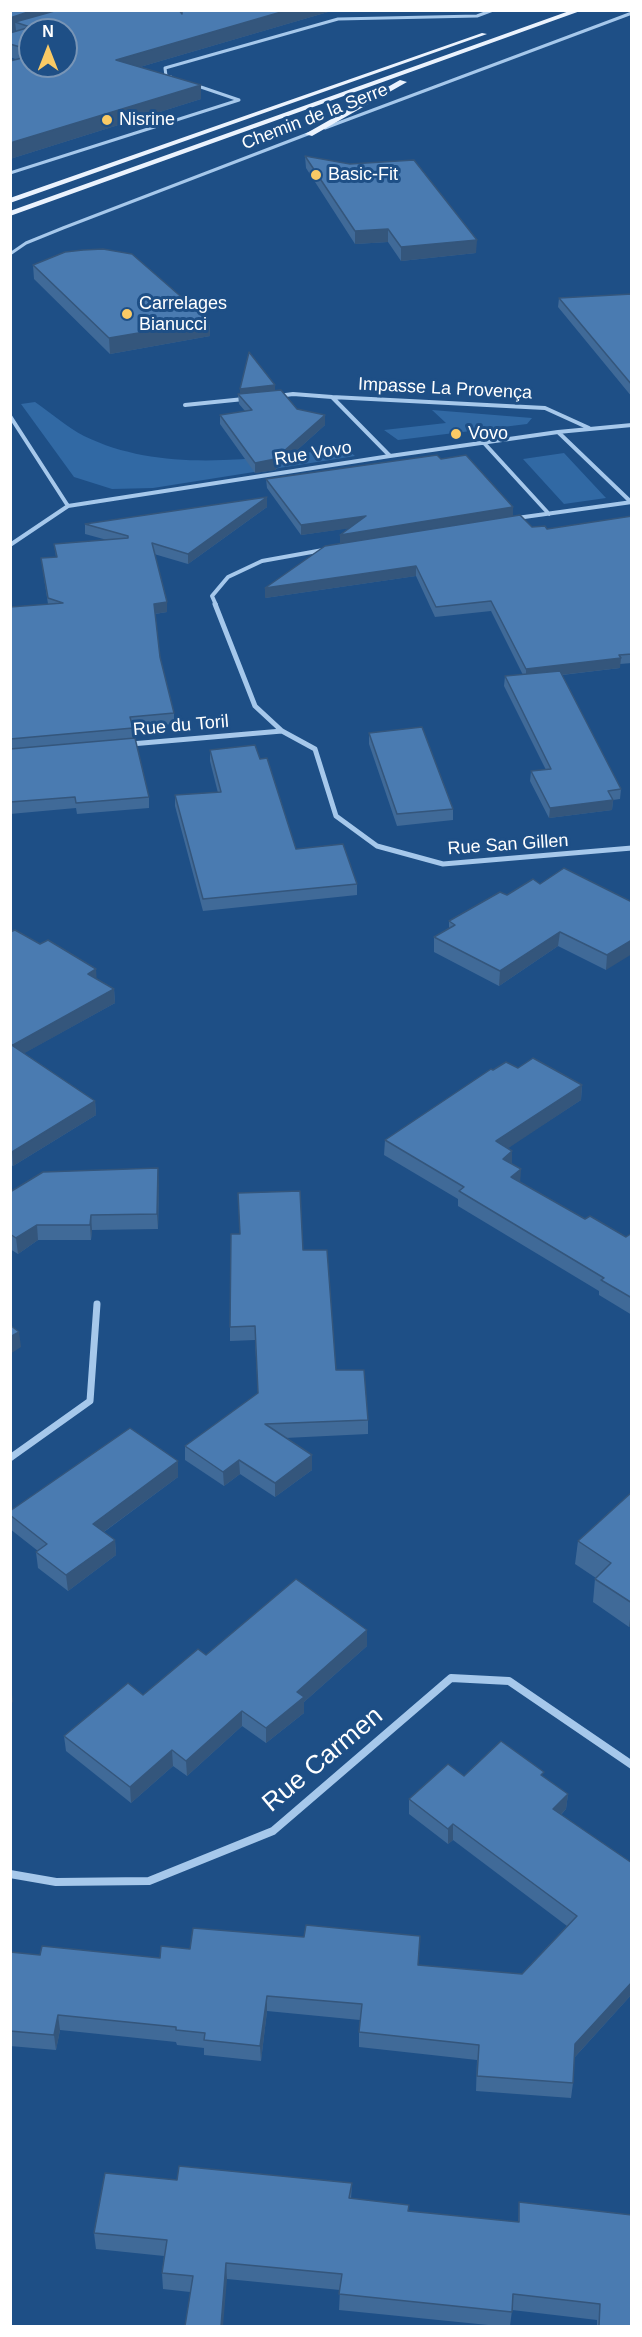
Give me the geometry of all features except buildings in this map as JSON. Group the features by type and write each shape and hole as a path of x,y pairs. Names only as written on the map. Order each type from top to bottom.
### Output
{"main road":[{"path":"528,19 552,10"},
{"path":"10,214 580,10"},
{"path":"10,201 496,30"},
{"path":"309,134 445,59"}],"street":[{"path":"176,79 166,76 165,68 338,19 477,16 493,10"},
{"name":"Chemin de la Serre","path":"10,254 26,243 63,228 632,13"},
{"path":"10,173 239,100 187,83"},
{"name":"Impasse La Provença","path":"272,396 293,394 545,408 589,428"},
{"name":"Impasse La Provença","path":"332,397 390,456"},
{"path":"185,405 250,399"},
{"path":"10,416 68,506"},
{"name":"Rue Vovo","path":"10,545 68,506 390,456 589,428 632,425"},
{"path":"558,432 631,502"},
{"path":"484,443 549,514"},
{"path":"508,520 631,502"},
{"name":"Rue San Gillen","path":"332,549 262,561 228,577 212,596 255,706 282,731 315,749 336,816 377,846 443,864 632,848"},
{"name":"Rue du Toril","path":"129,744 282,731"},
{"path":"10,1458 90,1401 98,1304"},
{"name":"Rue Carmen","path":"10,1874 56,1882 149,1881 273,1831 451,1678 509,1681 632,1765"}],"shaded area":[{"path":"35,402 84,436 115,448 147,456 179,460 246,459 345,448 355,456 153,488 112,489 74,477 21,404"},
{"path":"432,410 532,418 527,424 398,440 384,430 446,423"},
{"path":"564,453 606,498 564,504 523,459"}],"place":[{"name":"Nisrine","path":"107,120"},
{"name":"Basic-Fit","path":"316,175"},
{"name":"Carrelages Bianucci","path":"127,314"},
{"name":"Vovo","path":"456,434"}]}
